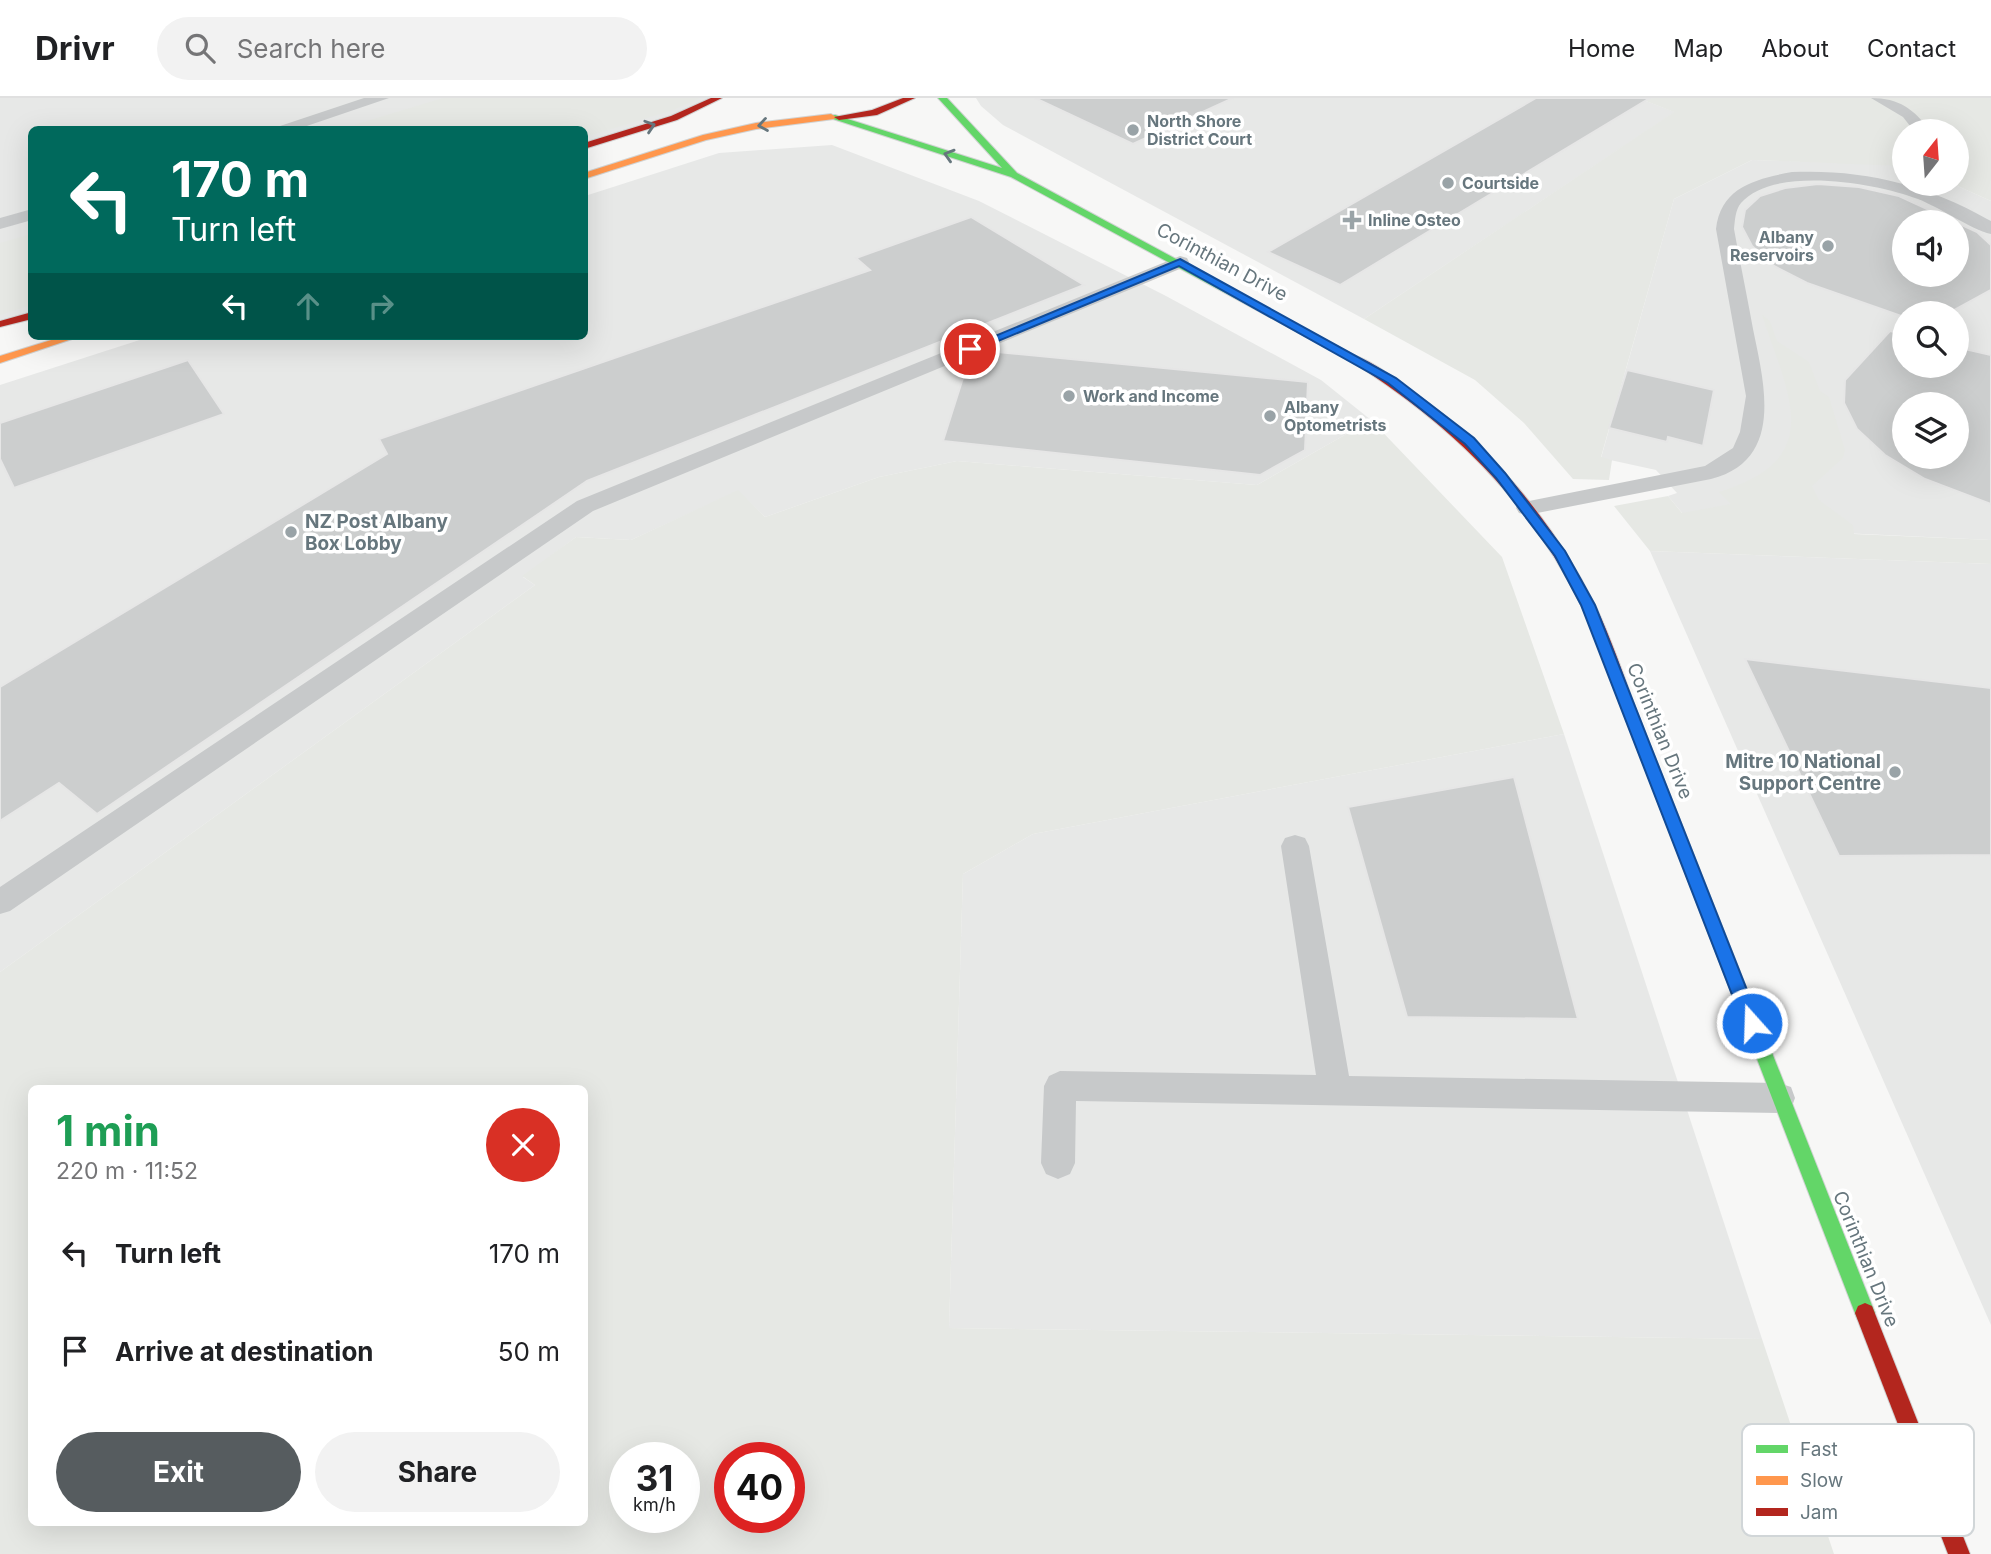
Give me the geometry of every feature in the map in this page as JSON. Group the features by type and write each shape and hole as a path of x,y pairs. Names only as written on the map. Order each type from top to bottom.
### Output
{"street":[{"path":"588,145 674,118 718,98"},
{"path":"588,175 703,138 756,126 874,113 911,98"},
{"name":"Corinthian Drive","path":"942,98 1014,175"},
{"path":"776,104 800,113 831,117"},
{"name":"Corinthian Drive","path":"831,117 1014,175 1180,262 1392,380 1470,441 1527,509 1561,555 1588,605 1908,1424"},
{"path":"0,324 28,315"},
{"path":"0,359 62,340"},
{"name":"Corinthian Drive","path":"1952,1536 1959,1554"}],"lane":[{"path":"289,126 380,98"},
{"path":"1879,98 1909,114 1913,119"},
{"path":"1527,509 1703,474 1737,459 1743,453 1754,424 1756,396 1725,229 1727,211 1736,198 1753,189 1791,179 1831,177 1892,184"},
{"path":"1928,196 1968,214 1991,229"},
{"path":"0,224 28,215"},
{"path":"0,902 585,506 1180,262"},
{"path":"1295,846 1335,1091"},
{"path":"1058,1163 1060,1087 1779,1098"}],"shaded area":[{"path":"0,98 719,98 588,145 588,126 28,126 28,316 0,324"},
{"path":"443,98 699,98 676,109 588,136 588,126 350,126"},
{"path":"976,98 1638,98 1675,112 1364,319 1003,125 981,106"},
{"path":"1638,98 1991,98 1991,201 1969,191 1969,119 1892,119 1892,166 1752,160 1674,199 1601,457 1612,460 1609,480 1573,479 1524,423 1475,380 1364,319 1674,112"},
{"path":"832,145 979,201 1166,296 1321,380 1371,420 1257,485 957,461 879,477 765,517 738,491 631,540 576,537 523,577 535,585 0,972 0,385 140,340 588,340 588,195 719,153"},
{"path":"1752,160 1892,164 1892,196 1969,196 1969,191 1991,201 1991,540 1693,526 1668,496 1677,493 1656,470 1601,458 1674,199"},
{"path":"28,235 28,306 0,315 0,243"},
{"path":"1762,315 1770,321 1777,341 1809,362 1820,391 1829,397 1845,450 1843,458 1812,486 1819,500 1853,525 1854,534 1991,540 1991,564 1650,551 1614,506 1668,496 1682,513 1731,504 1719,492 1753,478 1775,462 1787,443 1791,421 1789,397"},
{"path":"1371,420 1502,557 1564,734 1033,834 963,874 949,1328 1762,1339 1790,1424 1742,1424 1742,1536 1828,1536 1834,1554 0,1554 0,972 535,585 522,576 576,537 631,540 738,490 765,517 879,477 957,461 1257,485"},
{"path":"1650,551 1991,564 1991,1325"},
{"path":"1564,734 1762,1339 949,1328 963,874 1033,834"}],"building":[{"name":"North Shore District Court","path":"1035,98 1233,98 1133,144"},
{"name":"Courtside","path":"1536,98 1650,98 1340,285 1268,252"},
{"name":"Albany Reservoirs","path":"1818,184 1859,187 1899,196 1929,210 1892,210 1892,287 1969,287 1969,228 1991,245 1991,290 1969,302 1892,301 1892,313 1807,283 1774,266 1752,246 1742,227 1745,210 1760,196 1785,188"},
{"path":"971,217 1084,285 587,481 97,814 59,783 0,821 0,687 387,454 379,439 870,270 856,258"},
{"path":"1890,331 1892,378 1969,378 1969,350 1991,355 1991,504 1925,479 1908,469 1969,469 1969,392 1892,392 1892,459 1857,429 1844,403 1845,380"},
{"name":"Work and Income","path":"987,351 1308,382 1305,450 1260,475 943,441 969,359"},
{"path":"188,360 224,414 14,488 0,459 0,423"},
{"path":"1627,370 1714,390 1703,446 1668,437 1667,442 1609,428"},
{"name":"Mitre 10 National Support Centre","path":"1745,659 1991,688 1991,855 1839,856"},
{"path":"1514,777 1578,1019 1407,1017 1348,807"}],"traffic: fast":[{"path":"942,98 1013,174"},
{"path":"832,117 1014,175 1353,358"},
{"path":"1629,709 1865,1313"}],"traffic: slow":[{"path":"588,175 703,138 756,126 831,117"},
{"path":"0,360 62,340"}],"traffic: jam":[{"path":"588,145 674,118 718,98"},
{"path":"839,117 874,113 911,98"},
{"path":"0,324 28,316"},
{"path":"1353,358 1425,406 1458,434 1490,464 1545,530 1588,605 1629,709"},
{"path":"1865,1313 1908,1424"},
{"path":"1952,1536 1959,1554"}],"place":[{"name":"North Shore District Court","path":"1133,130"},
{"name":"Courtside","path":"1448,183"},
{"name":"Inline Osteo","path":"1352,220"},
{"name":"Albany Reservoirs","path":"1828,246"},
{"name":"Work and Income","path":"1069,396"},
{"name":"Albany Optometrists","path":"1270,416"},
{"name":"NZ Post Albany Box Lobby","path":"291,532"},
{"name":"Mitre 10 National Support Centre","path":"1895,772"}],"route":[{"path":"970,349 1180,262 1392,380 1434,410 1470,441 1501,475 1561,555 1588,605 1752,1023"}]}
